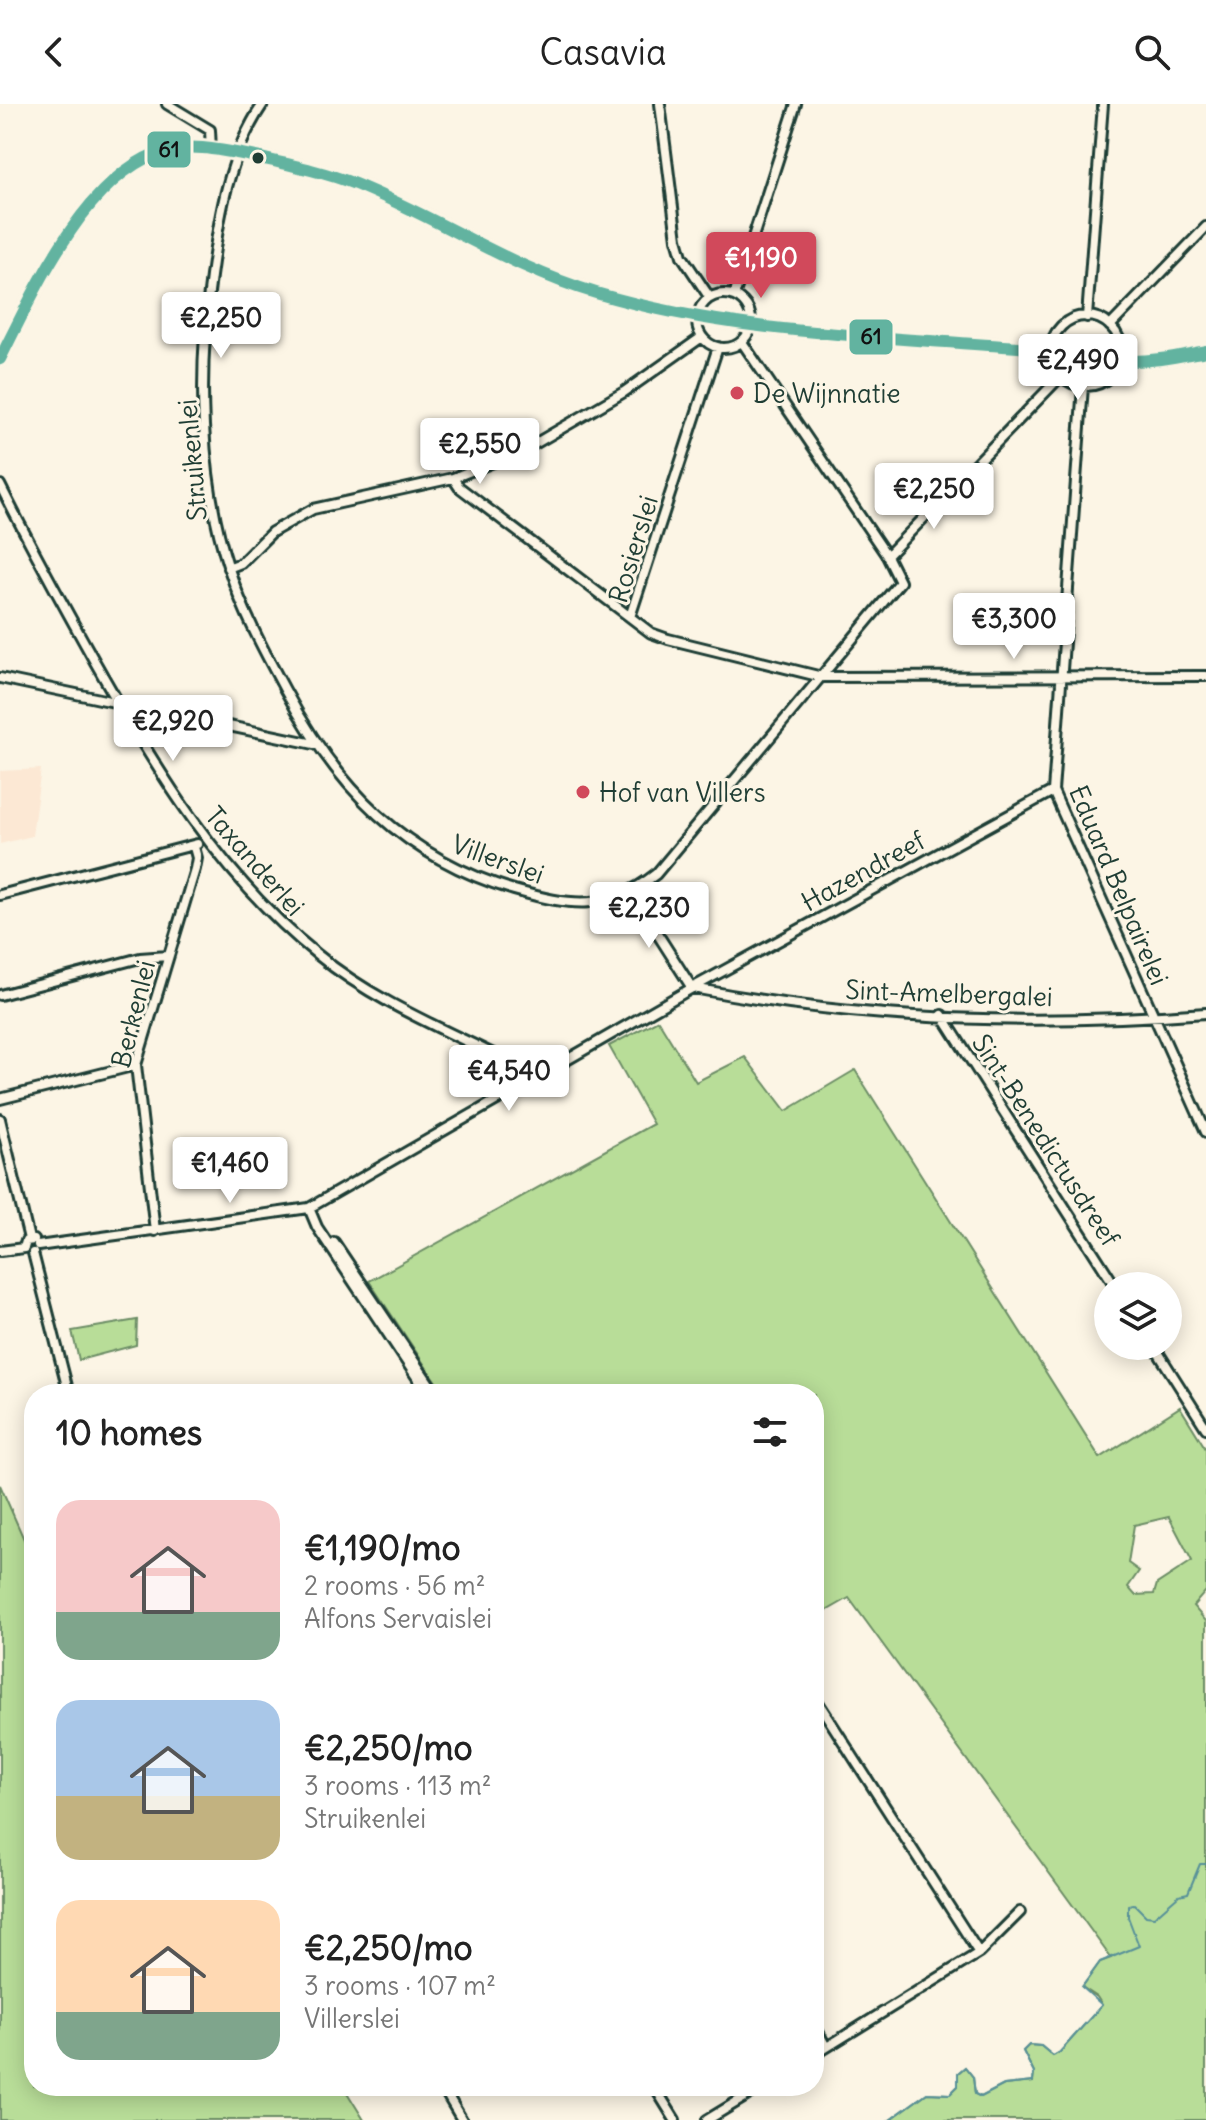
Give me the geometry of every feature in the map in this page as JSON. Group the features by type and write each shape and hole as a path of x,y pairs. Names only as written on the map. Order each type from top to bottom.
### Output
{"street":[{"path":"167,104 210,130 211,150"},
{"name":"Struikenlei","path":"263,104 236,154 215,246 204,364 209,474 228,568 257,637 314,744"},
{"path":"660,104 677,239 682,256 710,298"},
{"path":"734,296 796,104"},
{"path":"1087,317 1103,104"},
{"path":"0,359 50,270 104,188 129,167 158,152 211,150 354,183 569,285 654,309 818,335 1051,349 1119,359 1150,360 1206,351"},
{"path":"1110,326 1206,227"},
{"path":"710,298 734,296 748,308 750,326 742,342"},
{"path":"710,298 698,316 702,337 718,347 742,342"},
{"path":"1087,317 1110,326 1118,339 1119,359 1106,380 1083,386 1061,376 1051,349 1062,325 1087,317"},
{"path":"228,568 241,563 272,532 313,509 453,478 486,467 557,434 702,337"},
{"path":"692,988 632,894 656,874 900,582 887,556 742,342"},
{"name":"Rosierslei","path":"718,347 630,617 651,633 822,677 1206,676"},
{"path":"887,556 1061,376"},
{"name":"Eduard Belpairelei","path":"1083,386 1053,791 1206,1132"},
{"path":"453,478 459,487 630,617"},
{"name":"Taxanderlei","path":"0,485 118,702 203,838 264,906 320,957 379,994 519,1067 533,1081"},
{"path":"0,678 314,744"},
{"name":"Villerslei","path":"314,744 378,815 439,860 485,881 572,903 607,901 632,894"},
{"name":"Hazendreef","path":"309,1208 692,988 1053,791"},
{"path":"0,895 194,847 203,838"},
{"path":"194,847 197,858 212,848"},
{"name":"Berkenlei","path":"155,1231 136,1065 197,858"},
{"path":"0,995 140,958 168,956"},
{"name":"Sint-Amelbergalei","path":"692,988 847,1010 942,1015 1153,1016 1206,1013"},
{"name":"Sint-Benedictusdreef","path":"942,1015 1106,1272"},
{"path":"0,1099 136,1065"},
{"path":"0,1119 67,1384"},
{"path":"0,1251 35,1249 309,1208 429,1384"},
{"path":"315,1218 317,1227 421,1384"},
{"path":"24,1248 29,1239"},
{"path":"1163,1360 1206,1428"},
{"path":"824,1712 979,1953"},
{"path":"824,2043 826,2047 979,1953 1020,1912"},
{"path":"448,2096 462,2120"},
{"path":"660,2096 675,2120"},
{"path":"707,2120 747,2096"}],"shaded area":[{"path":"41,769 32,836 0,844 0,771"}],"green space":[{"path":"658,1020 696,1082 745,1057 786,1111 855,1070 1100,1458 1180,1407 1206,1449 1206,1591 1193,1606 1206,1621 1206,2120 890,2120 927,2093 950,2094 958,2086 958,2073 965,2067 973,2077 975,2094 981,2097 1004,2085 1033,2082 1034,2073 1023,2051 1029,2045 1041,2046 1053,2056 1060,2052 1102,2005 1097,1997 1082,1987 1100,1962 1111,1958 849,1598 824,1612 824,1384 437,1384 369,1281 653,1124 609,1046","holes":["1169,1517 1192,1561 1157,1584 1154,1594 1135,1595 1128,1587 1139,1571 1128,1563 1134,1525"]},
{"path":"137,1320 136,1345 79,1360 72,1331"},
{"path":"0,1485 24,1539 24,2096 349,2096 364,2120 0,2120"}],"waterway":[{"path":"890,2120 927,2093 950,2094 958,2086 958,2073 965,2067 973,2077 975,2094 981,2097 1004,2085 1033,2082 1034,2073 1023,2051 1029,2045 1041,2046 1053,2056 1060,2052 1102,2005 1082,1987 1100,1962 1139,1946 1128,1917 1128,1905 1134,1904 1146,1916 1154,1917 1179,1895 1188,1893 1200,1864 1206,1864"}],"transit line":[{"name":"61","path":"0,359 45,272 83,213 130,167 157,153 180,148 251,156 342,179 534,270 596,293 648,307 806,331 1018,347 1126,361 1156,360 1206,351"}],"place":[{"name":"De Wijnnatie","path":"737,393"},
{"name":"Hof van Villers","path":"583,792"}]}
